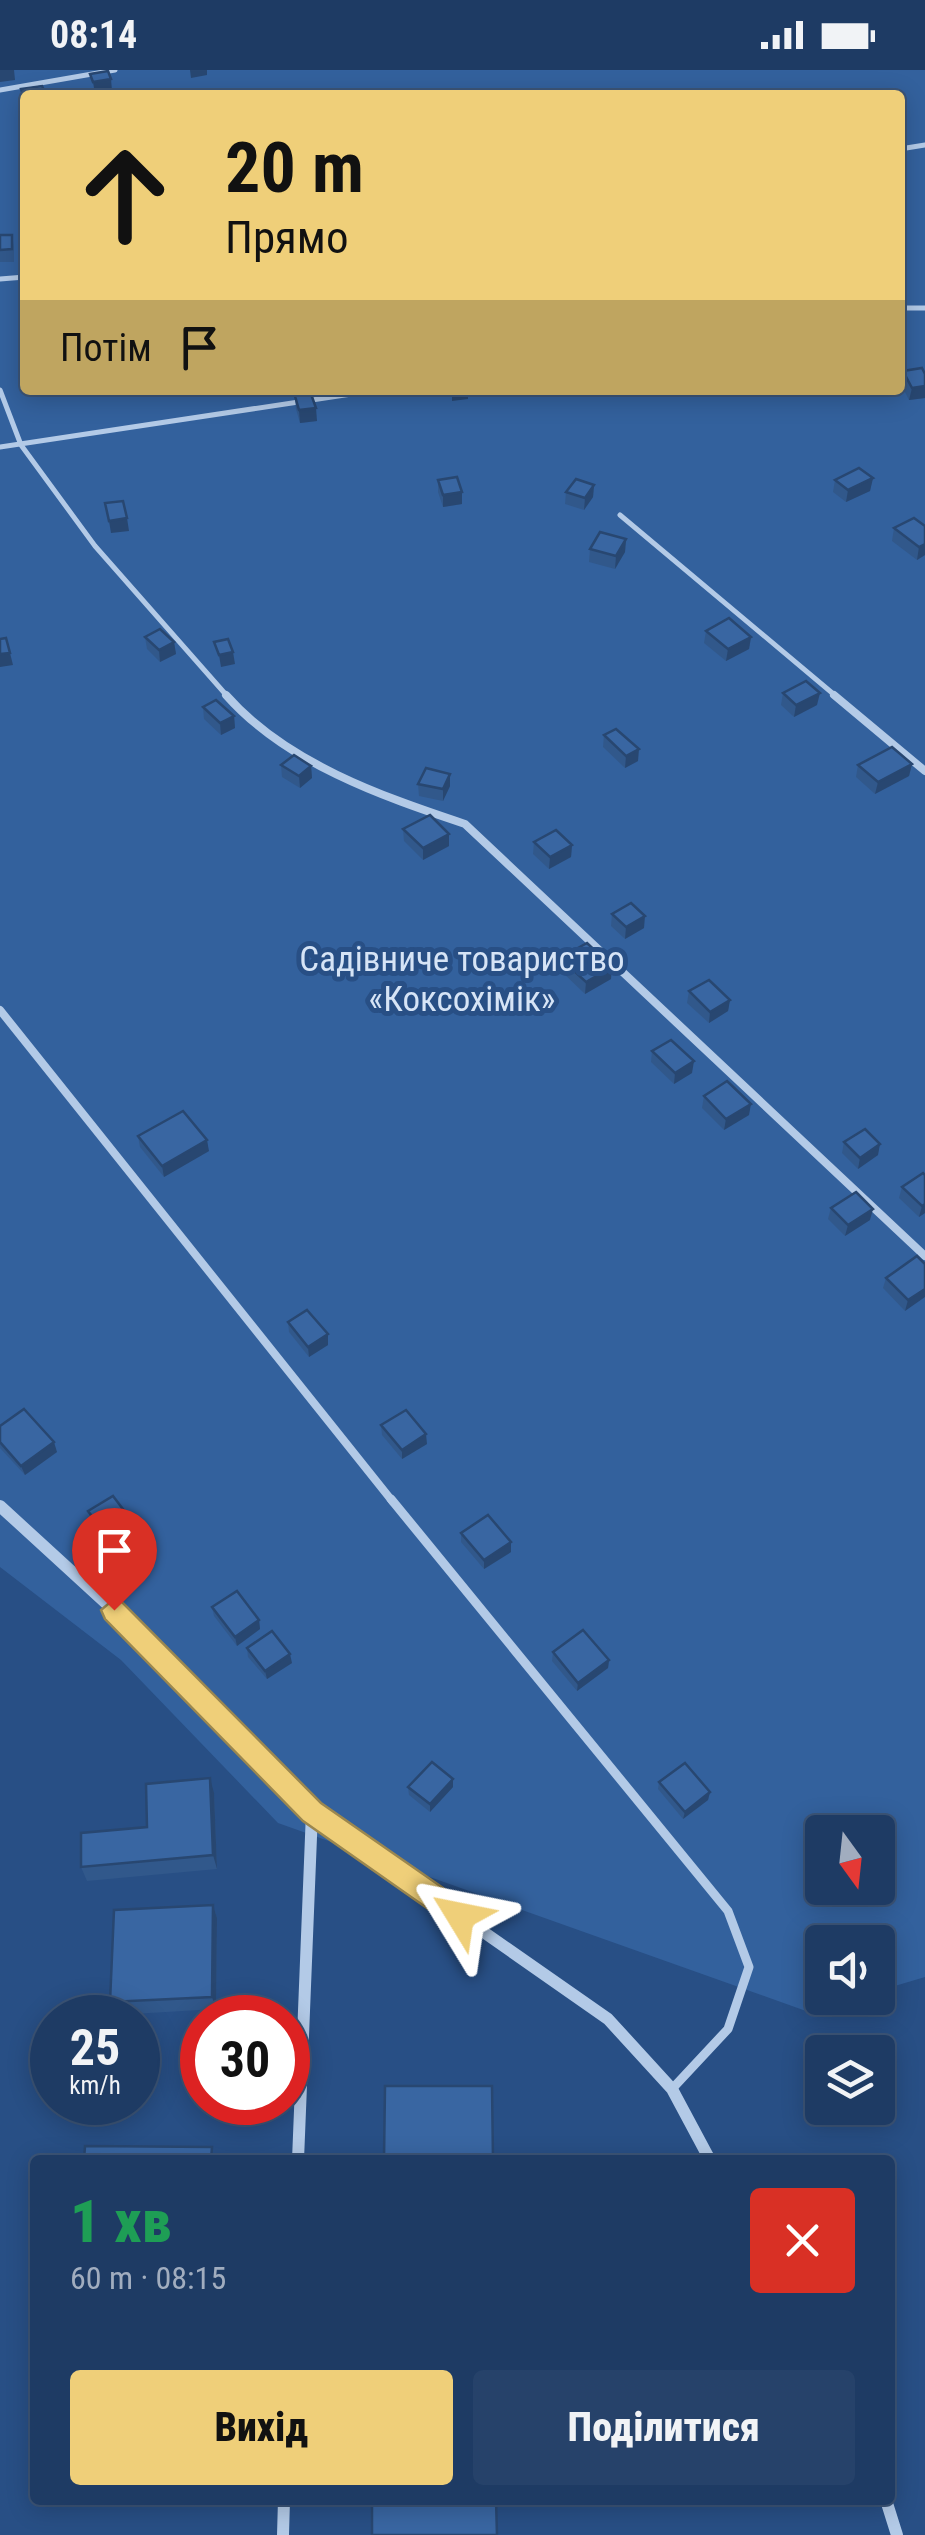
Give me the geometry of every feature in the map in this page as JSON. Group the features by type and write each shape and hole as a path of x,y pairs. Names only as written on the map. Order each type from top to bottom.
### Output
{"street":[{"path":"0,1506 142,1636 312,1812 608,2019 672,2089 707,2155"},
{"path":"298,2155 312,1812"},
{"path":"283,2535 284,2505"},
{"path":"888,2505 897,2535"}],"lane":[{"path":"0,90 115,70"},
{"path":"0,390 20,445 95,546 235,705 292,748 372,793 465,824 925,1256"},
{"path":"0,447 345,395"},
{"path":"620,515 925,771"},
{"path":"0,1010 728,1911 750,1967 728,2029 672,2089"}],"green space":[{"name":"Садівниче товариство «Коксохімік»","path":"0,70 925,70 925,1977 895,1986 895,1925 805,1925 805,2011 278,1823 121,1660 0,1567"}],"building":[{"path":"108,71 111,79 93,82 90,74"},
{"path":"0,235 12,235 12,249 0,250"},
{"path":"922,368 925,386 912,388 905,371"},
{"path":"311,395 316,408 299,410 295,396"},
{"path":"859,468 873,478 848,490 835,480"},
{"path":"457,477 462,492 443,495 438,480"},
{"path":"576,479 594,485 585,498 566,492"},
{"path":"123,501 127,518 109,521 105,503"},
{"path":"914,518 925,526 925,544 919,547 894,528"},
{"path":"600,532 626,539 616,556 590,549"},
{"path":"729,618 751,637 728,649 706,631"},
{"path":"160,629 174,642 159,650 145,637"},
{"path":"6,638 10,653 0,654 0,639"},
{"path":"228,639 233,652 219,655 214,642"},
{"path":"806,681 820,693 796,705 783,693"},
{"path":"216,700 234,716 220,723 203,707"},
{"path":"616,729 639,749 626,756 604,735"},
{"path":"892,747 912,764 878,782 858,765"},
{"path":"294,755 311,766 299,776 281,765"},
{"path":"426,768 450,774 443,789 418,784"},
{"path":"430,815 449,834 423,848 403,829"},
{"path":"556,830 572,845 550,857 534,842"},
{"path":"631,903 645,916 626,927 612,914"},
{"path":"587,943 612,967 586,982 560,958"},
{"path":"709,980 730,1000 710,1012 689,991"},
{"path":"671,1040 694,1061 675,1073 652,1051"},
{"path":"727,1081 751,1104 726,1119 704,1096"},
{"path":"183,1111 207,1140 162,1166 138,1136"},
{"path":"865,1129 880,1144 860,1158 844,1142"},
{"path":"923,1173 925,1204 922,1206 902,1187"},
{"path":"856,1192 873,1209 848,1225 831,1208"},
{"path":"917,1256 925,1264 925,1289 908,1300 886,1278"},
{"path":"307,1310 328,1334 308,1347 288,1322"},
{"path":"24,1409 54,1442 21,1466 0,1442 0,1426"},
{"path":"406,1410 426,1434 402,1450 381,1425"},
{"path":"113,1496 132,1521 108,1537 88,1511"},
{"path":"488,1515 511,1542 484,1560 461,1533"},
{"path":"237,1591 259,1620 235,1637 212,1607"},
{"path":"583,1630 609,1660 578,1683 553,1652"},
{"path":"272,1631 290,1654 265,1671 247,1648"},
{"path":"432,1762 453,1779 430,1804 408,1787"},
{"path":"685,1763 710,1792 685,1812 659,1782"},
{"path":"210,1778 213,1855 81,1867 81,1833 147,1827 146,1784"},
{"path":"213,1905 212,1995 160,2000 160,1995 110,1995 114,1910"},
{"path":"385,2086 492,2086 493,2155 384,2155"},
{"path":"85,2146 212,2147 211,2155 84,2155"},
{"path":"372,2505 496,2505 497,2535 372,2535"}],"route":[{"path":"114,1610 312,1812 460,1916"}]}
